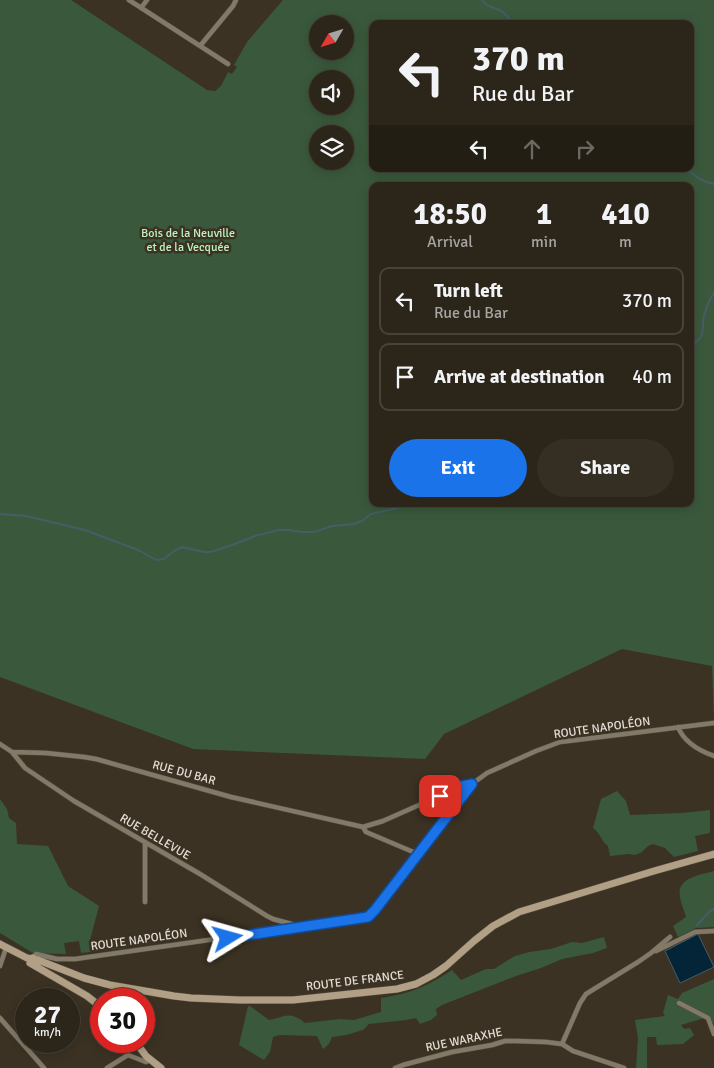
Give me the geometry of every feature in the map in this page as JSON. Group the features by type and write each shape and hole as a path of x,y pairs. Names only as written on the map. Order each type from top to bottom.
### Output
{"main road":[{"name":"ROUTE DE FRANCE","path":"3,946 27,958 33,958 96,982 191,998 259,1001 293,1000 397,989 416,984 433,975 446,966 482,933 501,920 519,912 714,854"},
{"path":"33,958 30,963 90,998"},
{"path":"145,1053 160,1068"}],"street":[{"path":"129,0 228,64"},
{"path":"141,8 147,0"},
{"path":"200,46 236,0"},
{"name":"ROUTE NAPOLÉON","path":"33,958 36,954 67,960 368,917 472,784 487,773 553,744 714,723"},
{"path":"678,727 686,740 714,756"},
{"path":"0,744 12,752"},
{"name":"RUE DU BAR","path":"12,752 46,753 96,759 231,797 363,827 366,832 418,854"},
{"name":"RUE BELLEVUE","path":"12,752 25,768 88,810 200,874 267,916 295,925 297,928"},
{"path":"363,827 383,821 462,786 472,784"},
{"path":"145,902 146,843"},
{"path":"562,1044 586,994 651,954 695,932 714,931"},
{"path":"651,954 670,937"},
{"path":"0,966 3,946"},
{"path":"679,1003 708,1018 714,1034"},
{"path":"0,1018 44,1068"},
{"name":"RUE WARAXHE","path":"395,1068 428,1058 505,1041 562,1044 573,1051 624,1068"},
{"path":"107,1068 128,1054 146,1062 151,1060"}],"green space":[{"name":"Bois de la Neuville et de la Vecquée","path":"0,0 71,0 207,90 215,91 221,86 228,72 232,74 237,67 234,65 247,42 283,0 714,0 714,720 712,666 622,649 444,734 425,759 193,749 0,677"},
{"path":"617,791 626,801 630,815 710,810 710,833 695,836 698,851 674,857 665,848 653,844 635,855 610,856 608,846 593,828 601,799"},
{"path":"0,799 7,809 9,818 16,823 17,844 48,846 68,886 99,906 90,940 111,940 125,948 81,953 79,941 64,943 66,954 33,953 0,933"},
{"path":"714,871 714,927 696,928 678,937 673,926 686,917 680,896 682,885 689,879"},
{"path":"604,937 607,948 593,953 562,959 442,1005 436,1009 437,1015 431,1020 420,1024 416,1018 369,1024 363,1030 332,1037 329,1044 323,1049 317,1036 279,1035 273,1037 270,1052 264,1060 239,1045 248,1006 269,1020 291,1016 305,1023 340,1019 354,1020 381,1012 381,998 402,994 418,988 452,970 461,980 486,969 494,969 515,956 551,949 572,942 582,943"},
{"path":"714,979 714,1024 708,1017 681,1025 684,1029 690,1028 694,1035 683,1044 657,1045 656,1037 647,1037 647,1068 636,1068 638,1038 635,1020 665,1016 663,1013 668,995 678,999 682,993"}],"water":[{"path":"698,934 714,967 680,983 665,951"}],"waterway":[{"path":"482,0 487,5 502,11 510,20"},
{"path":"691,172 699,179 714,184"},
{"path":"694,344 701,337 705,313 714,293"},
{"path":"0,514 26,516 85,530 138,550 156,560 164,559 182,547 211,552 255,536 279,530 314,532 332,526 354,524 371,514 402,507"},
{"path":"697,925 714,909"}],"route":[{"path":"228,938 368,917 472,784 462,786 440,796"}]}
